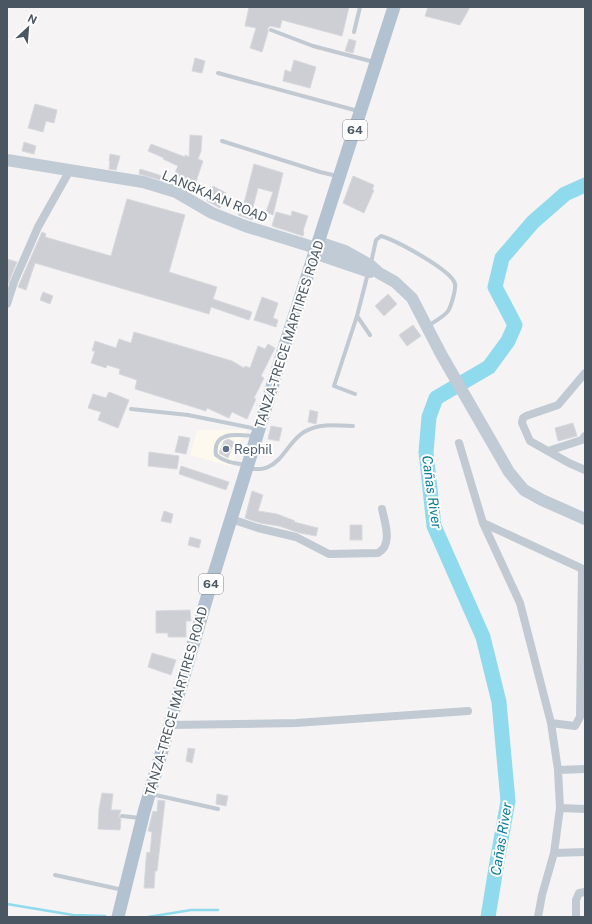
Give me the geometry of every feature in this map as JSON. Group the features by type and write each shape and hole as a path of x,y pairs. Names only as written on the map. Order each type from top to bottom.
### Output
{"main road":[{"name":"TANZA-TRECE MARTIRES ROAD","path":"118,917 149,793 231,519 316,248 394,7"}],"street":[{"name":"LANGKAAN ROAD","path":"7,160 142,182 176,192 212,213 245,226 334,254 345,251 373,270 395,282 412,298 441,354 509,472 524,490 542,500 585,519"},
{"path":"7,304 14,282 38,227 70,170"},
{"path":"585,373 558,405 526,416 523,418 522,423 530,441 569,463 585,470"},
{"path":"548,451 582,440 585,436"},
{"path":"459,443 483,523 520,604 551,723 558,770 560,808 554,852 542,895 538,917"},
{"path":"231,519 258,528 296,537 329,554 378,553 383,550 387,537 382,509"},
{"path":"483,523 584,570 580,717 575,726 551,723"},
{"path":"169,725 296,723 468,711"},
{"path":"558,770 585,769"},
{"path":"560,808 585,809"},
{"path":"554,852 585,852"},
{"path":"576,917 576,900 579,894 585,892"}],"lane":[{"path":"354,32 360,7"},
{"path":"271,30 313,46 376,62"},
{"path":"218,73 361,112"},
{"path":"222,141 320,172 339,176"},
{"path":"355,394 334,386 373,270 376,240 381,236 388,238 424,257 451,276 455,284 454,294 448,312 427,326"},
{"path":"358,316 370,335"},
{"path":"132,409 188,415 258,433"},
{"path":"258,433 227,435 221,438 216,445 216,455 225,461 247,467 268,468 280,459 295,439 303,432 325,425 353,426"},
{"path":"149,793 218,809"},
{"path":"122,816 142,819"},
{"path":"55,875 125,891"}],"shaded area":[{"name":"Rephil","path":"197,430 247,430 231,467 190,455"}],"building":[{"path":"249,7 349,7 342,36 282,20 280,28 270,26 268,28 262,52 250,48 256,28 245,26"},
{"path":"428,7 470,7 460,25 425,16"},
{"path":"349,39 356,41 353,53 345,51"},
{"path":"195,58 205,61 202,73 192,71"},
{"path":"294,60 316,67 310,88 283,81 285,70 291,72"},
{"path":"35,104 57,110 54,123 46,121 43,132 28,128"},
{"path":"190,135 202,136 201,151 198,159 203,161 192,193 180,185 171,182 178,166 148,151 151,144 185,157 185,155 189,157"},
{"path":"24,142 36,146 34,154 22,151"},
{"path":"110,154 120,156 116,170 109,169"},
{"path":"254,164 283,173 273,215 266,212 273,192 258,188 252,211 256,212 252,220 238,215 244,203"},
{"path":"140,169 166,178 164,181 139,174"},
{"path":"353,176 374,185 372,190 374,190 364,213 343,203"},
{"path":"213,186 226,193 220,208 207,201"},
{"path":"127,199 185,215 169,272 217,287 213,299 252,312 249,320 211,307 209,314 35,263 26,290 18,287 42,232 46,234 45,237 111,256"},
{"path":"292,211 308,216 303,231 303,236 272,226 276,212 291,216"},
{"path":"7,259 17,262 8,284 7,283"},
{"path":"43,292 53,296 50,304 40,300"},
{"path":"388,294 397,304 384,316 375,306"},
{"path":"262,297 278,303 273,318 278,320 276,327 254,320"},
{"path":"413,325 421,336 407,346 399,335"},
{"path":"134,332 232,361 244,368 245,366 250,368 258,346 265,349 268,344 275,348 261,376 264,378 254,398 256,399 247,419 232,412 229,418 207,408 206,411 135,389 137,380 119,374 120,369 107,365 106,368 91,363 95,351 92,351 95,341 116,348 119,339 131,343"},
{"path":"109,392 129,400 118,428 98,420 101,412 88,408 93,394 106,398"},
{"path":"310,410 318,412 316,424 308,422"},
{"path":"573,423 577,436 558,441 555,428"},
{"path":"271,426 282,428 279,441 268,439"},
{"path":"179,436 190,438 186,454 175,452"},
{"name":"Rephil","path":"228,439 234,442 228,458 219,453 224,441"},
{"path":"149,452 179,456 177,469 148,466"},
{"path":"181,466 229,482 226,490 179,474"},
{"path":"252,491 263,495 258,511 277,514 295,521 294,522 318,528 316,536 245,518"},
{"path":"164,511 173,514 171,523 161,521"},
{"path":"350,525 362,525 362,540 350,540"},
{"path":"190,537 201,540 199,548 188,545"},
{"path":"190,610 191,621 186,621 186,637 168,637 168,633 156,633 156,611"},
{"path":"152,653 176,660 171,675 148,667"},
{"path":"188,748 195,749 192,763 186,761"},
{"path":"102,793 113,794 111,810 121,810 119,816 121,819 120,830 98,829 99,809"},
{"path":"217,794 228,796 226,806 216,804"},
{"path":"158,800 165,801 157,871 155,871 154,888 144,888 147,852 150,853 152,832 148,831 153,811 157,812"}],"waterway":[{"name":"Cañas River","path":"488,917 508,801 499,702 483,637 434,526 426,452 429,417 436,398 489,367 508,341 515,325 495,287 502,258 533,222 565,194 585,185"},
{"path":"7,904 73,915 105,916"},
{"path":"148,917 191,910 218,910"}],"place":[{"name":"Rephil","path":"226,449"}]}
